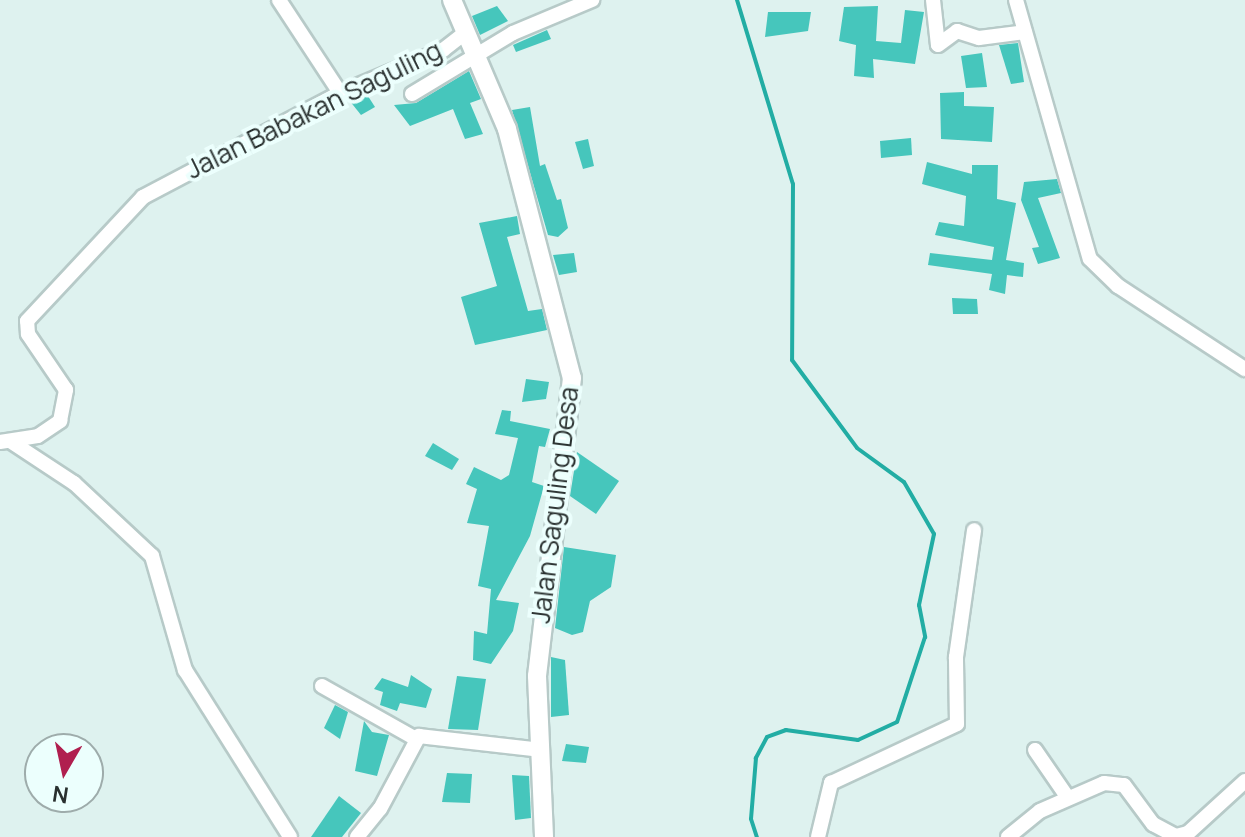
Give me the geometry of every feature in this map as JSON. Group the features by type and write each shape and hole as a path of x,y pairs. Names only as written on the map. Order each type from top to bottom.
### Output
{"street":[{"path":"279,0 340,93"},
{"name":"Jalan Saguling Desa","path":"452,0 507,129 572,378 542,605 544,837"},
{"path":"412,94 474,54 592,0"},
{"path":"933,0 938,45 957,31 979,38 1025,32"},
{"path":"1016,0 1090,259 1118,286 1245,369"},
{"name":"Jalan Babakan Saguling","path":"5,441 52,429 65,406 61,378 28,334 27,321 158,186 340,93 414,65 466,32"},
{"path":"5,441 74,483 152,556 185,670 290,837"},
{"path":"818,837 831,783 957,724 956,657 974,530"},
{"path":"322,686 416,739 541,750"},
{"path":"357,837 378,812 416,739"},
{"path":"1035,750 1068,798"},
{"path":"1008,837 1068,798 1104,783 1124,785 1153,824 1176,836 1188,833 1245,781"}],"building":[{"path":"497,6 508,21 480,35 472,16"},
{"path":"878,6 876,41 901,43 905,10 924,12 915,64 873,59 874,78 854,76 856,45 839,41 844,7"},
{"path":"768,12 811,12 808,31 765,37"},
{"path":"547,30 551,39 516,52 513,45"},
{"path":"1018,43 1024,82 1011,84 999,45"},
{"path":"982,53 987,87 966,88 961,56"},
{"path":"469,71 481,99 470,103 483,134 465,139 453,109 410,126 394,105 416,103"},
{"path":"964,92 964,106 994,107 992,142 941,139 940,93"},
{"path":"366,93 375,107 361,115 349,100"},
{"path":"530,107 540,166 545,164 557,200 561,199 568,228 558,237 548,235 512,110"},
{"path":"911,138 912,155 881,158 880,141"},
{"path":"588,139 594,166 583,169 575,142"},
{"path":"927,162 972,174 972,165 998,165 997,199 1016,203 1006,260 1024,263 1023,277 1007,275 1005,294 989,290 992,274 928,265 930,253 992,260 994,247 935,235 939,222 964,226 966,196 922,184"},
{"path":"1057,179 1061,193 1038,198 1060,258 1038,264 1032,248 1039,247 1021,200 1024,182"},
{"path":"517,216 520,234 507,237 528,311 542,309 547,330 475,345 461,297 497,286 479,223"},
{"path":"574,253 577,272 559,275 553,255"},
{"path":"952,298 977,299 978,314 953,314"},
{"path":"526,379 549,382 546,399 522,402"},
{"path":"502,410 511,411 510,421 550,429 545,447 539,446 532,482 544,486 530,536 496,600 519,603 513,631 491,664 473,660 474,631 487,634 491,589 478,586 489,526 467,523 477,489 466,484 474,467 501,480 509,475 518,438 495,434"},
{"path":"433,443 459,459 452,470 425,456"},
{"path":"577,452 619,481 596,514 570,496"},
{"path":"564,547 616,555 611,587 590,601 583,632 572,635 555,628"},
{"path":"551,657 565,660 569,715 551,717"},
{"path":"411,675 432,689 426,708 400,703 397,711 380,705 383,692 374,689 382,678 408,687"},
{"path":"457,676 486,679 478,730 448,729"},
{"path":"335,705 348,712 340,739 324,728"},
{"path":"364,721 372,732 389,735 377,776 355,771"},
{"path":"566,744 589,747 586,763 562,761"},
{"path":"447,773 472,774 470,803 442,802"},
{"path":"512,775 529,776 531,818 515,820"},
{"path":"339,796 361,813 342,837 311,837"}],"waterway":[{"path":"737,0 793,184 792,360 857,448 904,482 934,534 919,605 925,637 897,722 858,740 786,730 767,737 756,758 751,819 757,837"}]}
